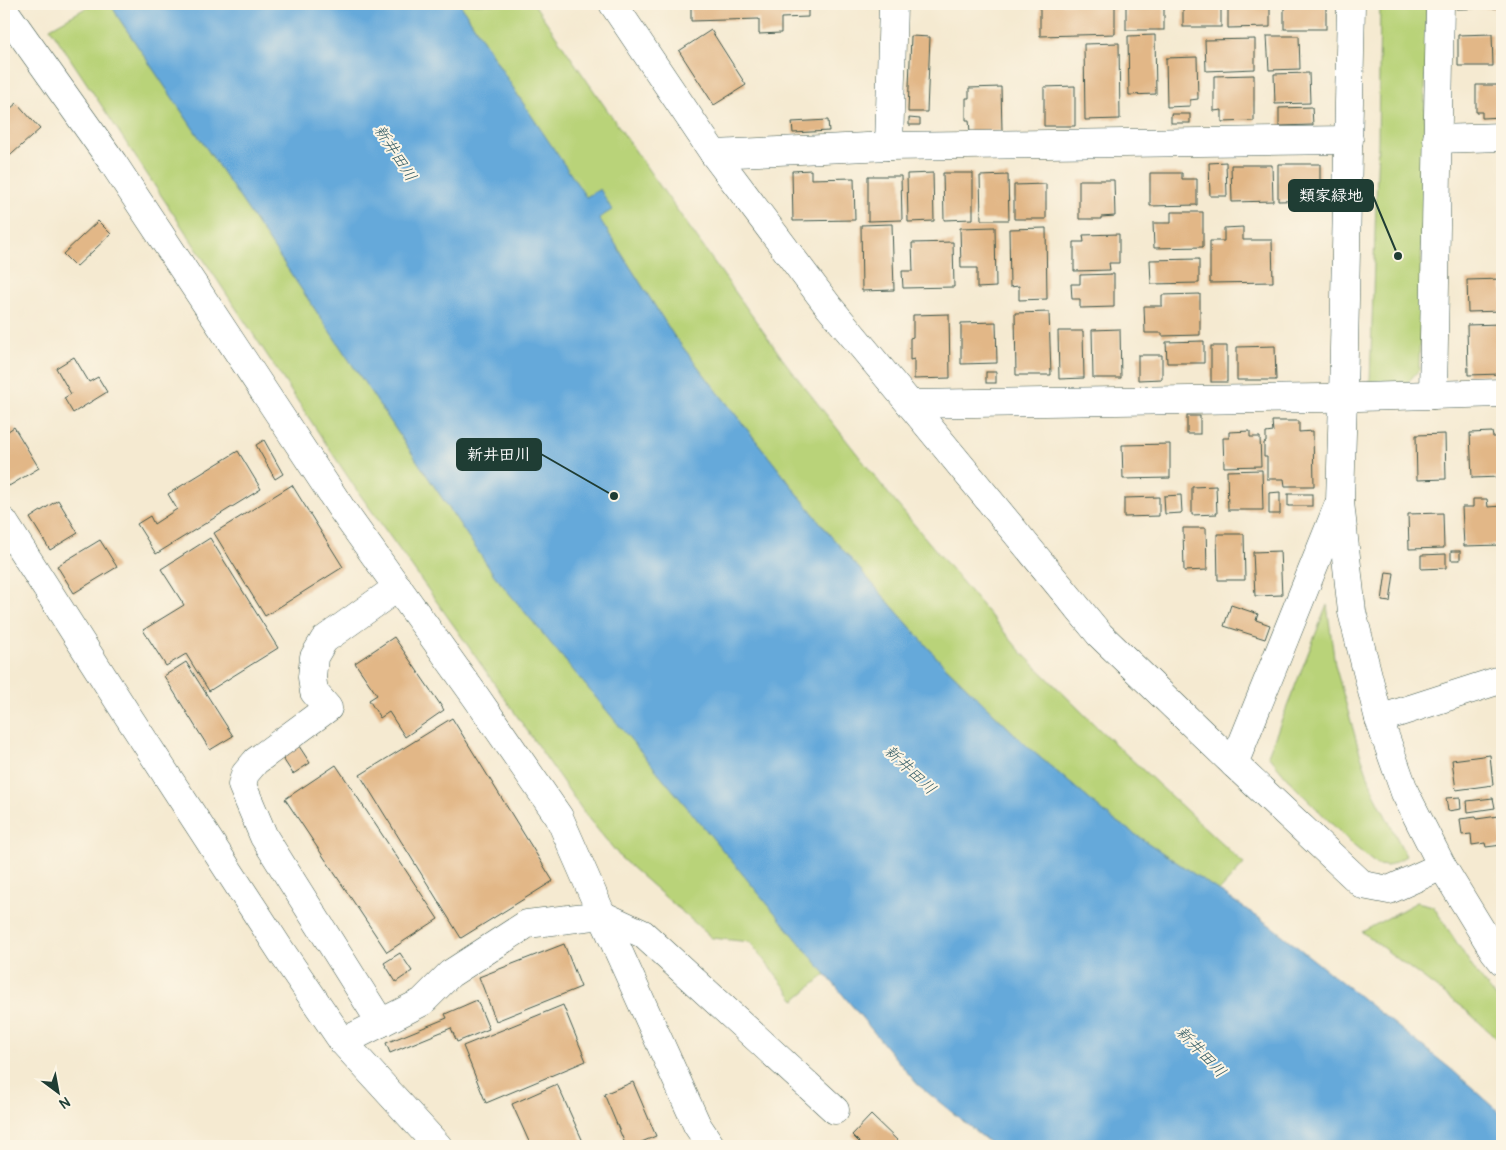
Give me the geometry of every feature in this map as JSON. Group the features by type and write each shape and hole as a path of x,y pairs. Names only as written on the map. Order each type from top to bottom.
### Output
{"street":[{"path":"612,4 714,154 828,307 1100,635 1363,885 1389,890 1442,866"},
{"path":"889,146 893,4"},
{"path":"1351,4 1340,502 1352,612 1379,719 1404,793 1442,866 1502,961"},
{"path":"1433,395 1440,4"},
{"path":"4,10 112,163 343,511 471,689 559,817 697,1125 711,1146"},
{"path":"1437,139 1502,137"},
{"path":"714,154 889,146 1348,140"},
{"path":"910,404 1343,398 1502,393"},
{"path":"1234,764 1340,502"},
{"path":"4,522 281,951 343,1042 438,1146"},
{"path":"381,1023 264,837 242,785 245,774 256,761 328,708 314,692 312,676 314,657 324,640 398,587"},
{"path":"1379,719 1497,680 1502,680"},
{"path":"343,1042 422,1002 450,974 527,924 602,915 643,934 835,1110"}],"green space":[{"path":"93,4 111,4 494,575 826,974 795,1000 750,942 712,938 622,859 588,818 356,489 50,28"},
{"path":"460,4 534,4 785,362 891,497 1021,652 1101,731 1244,864 1219,891 1111,818 1029,748 939,660 830,535 674,336 599,218 600,189 586,198"},
{"path":"1380,4 1427,4 1419,370 1407,383 1370,383 1378,142"},
{"path":"1327,605 1335,665 1359,750 1374,793 1406,856 1388,866 1377,865 1353,845 1293,785 1268,755"},
{"path":"1417,902 1433,906 1477,974 1502,1004 1502,1043 1468,1012 1362,932"}],"water":[{"path":"111,4 460,4 586,197 600,189 612,210 599,218 674,336 830,535 939,660 1029,748 1111,818 1271,926 1451,1069 1502,1114 1502,1146 994,1146 917,1084 494,575"}],"building":[{"path":"691,4 808,4 808,17 781,18 781,33 759,34 759,19 691,21"},
{"path":"1040,4 1115,4 1115,34 1040,36"},
{"path":"1126,4 1164,4 1164,30 1126,30"},
{"path":"1183,4 1221,4 1221,27 1183,27"},
{"path":"1228,4 1270,4 1270,27 1228,28"},
{"path":"1284,4 1326,4 1326,29 1284,29"},
{"path":"1456,4 1497,4 1497,8 1456,9"},
{"path":"711,30 746,85 714,105 679,51"},
{"path":"1492,34 1493,66 1458,66 1458,35"},
{"path":"1155,35 1156,94 1129,95 1128,36"},
{"path":"911,36 930,37 927,112 908,112"},
{"path":"1267,36 1299,36 1300,69 1269,70"},
{"path":"1255,39 1255,69 1206,71 1205,40"},
{"path":"1119,43 1120,119 1085,120 1084,44"},
{"path":"1197,57 1198,99 1190,100 1190,106 1167,107 1166,58"},
{"path":"1309,73 1310,103 1275,104 1274,74"},
{"path":"1254,75 1254,121 1222,122 1222,110 1214,111 1214,76"},
{"path":"1476,85 1502,85 1502,117 1482,118 1482,112 1476,112"},
{"path":"1075,86 1075,126 1044,126 1044,87"},
{"path":"1001,87 1002,131 970,132 969,120 966,120 966,98 969,98 969,88"},
{"path":"17,103 40,129 4,161 4,114"},
{"path":"1312,107 1313,125 1279,126 1279,108"},
{"path":"1171,114 1190,114 1190,123 1171,123"},
{"path":"909,118 920,119 920,125 909,125"},
{"path":"828,120 829,131 793,133 792,122"},
{"path":"1226,162 1227,196 1210,196 1209,163"},
{"path":"1278,164 1320,164 1320,200 1278,201"},
{"path":"1231,165 1272,165 1273,201 1232,202"},
{"path":"811,170 811,179 854,178 855,220 793,221 792,171"},
{"path":"933,173 934,221 908,222 907,174"},
{"path":"943,173 973,173 973,219 944,220"},
{"path":"1150,173 1182,173 1182,179 1197,179 1197,205 1150,206"},
{"path":"1008,175 1009,220 981,220 980,176"},
{"path":"868,176 901,176 902,220 868,221"},
{"path":"1079,180 1114,180 1115,216 1101,217 1101,219 1079,219"},
{"path":"1046,184 1046,219 1014,219 1014,185"},
{"path":"1171,212 1203,212 1203,247 1154,248 1153,223 1171,223"},
{"path":"98,221 111,234 76,267 63,254"},
{"path":"892,224 894,290 862,291 861,225"},
{"path":"995,227 996,287 977,288 977,268 961,268 960,228"},
{"path":"1243,227 1243,240 1272,240 1273,282 1210,283 1210,241 1224,241 1224,228"},
{"path":"1046,228 1047,299 1019,300 1019,286 1010,287 1009,229"},
{"path":"1119,234 1119,263 1109,263 1110,270 1074,271 1074,242 1084,242 1083,235"},
{"path":"953,242 954,287 903,288 902,271 913,271 912,243"},
{"path":"1199,259 1199,283 1151,284 1150,260"},
{"path":"1114,274 1114,307 1080,308 1080,299 1072,299 1071,284 1080,284 1080,275"},
{"path":"1502,279 1502,311 1468,312 1467,280"},
{"path":"1200,294 1200,335 1162,336 1162,333 1145,333 1144,306 1162,306 1162,295"},
{"path":"1049,312 1051,375 1016,375 1015,313"},
{"path":"949,314 950,378 914,379 914,359 910,360 913,315"},
{"path":"996,322 997,363 961,364 961,323"},
{"path":"1501,324 1502,374 1468,375 1467,325"},
{"path":"1120,329 1121,378 1093,378 1092,330"},
{"path":"1058,331 1083,331 1084,378 1059,379"},
{"path":"1204,341 1204,363 1167,363 1166,342"},
{"path":"1211,346 1227,346 1227,382 1211,382"},
{"path":"1275,346 1276,380 1237,380 1237,347"},
{"path":"1138,355 1162,355 1162,379 1138,380"},
{"path":"74,357 89,382 98,377 107,392 73,413 64,398 71,394 56,368"},
{"path":"986,372 996,372 996,383 986,383"},
{"path":"1187,416 1200,416 1200,434 1187,434"},
{"path":"1272,421 1299,421 1299,432 1313,431 1314,486 1285,486 1284,479 1267,479 1267,457 1264,457 1264,443 1266,442 1266,433 1273,432"},
{"path":"14,427 39,468 9,486 4,478 4,434"},
{"path":"1250,431 1250,437 1260,437 1261,466 1224,467 1223,438 1229,438 1229,432"},
{"path":"1492,432 1493,437 1500,437 1501,477 1472,478 1470,433"},
{"path":"1445,434 1446,479 1417,480 1416,435"},
{"path":"264,440 283,474 275,479 256,445"},
{"path":"1170,444 1170,478 1123,479 1122,445"},
{"path":"238,451 261,489 156,554 137,524 150,516 154,524 177,509 168,494"},
{"path":"1262,470 1263,510 1228,510 1227,471"},
{"path":"292,485 343,567 265,616 214,533"},
{"path":"1216,486 1217,514 1192,515 1192,487"},
{"path":"1280,492 1280,514 1269,514 1269,493"},
{"path":"1288,494 1312,494 1312,506 1288,506"},
{"path":"1181,495 1182,513 1165,514 1164,496"},
{"path":"1159,497 1159,516 1124,517 1124,498"},
{"path":"1473,499 1487,499 1488,507 1502,506 1502,545 1464,546 1462,507 1473,507"},
{"path":"58,500 78,533 50,550 30,518"},
{"path":"1443,513 1444,548 1409,549 1408,514"},
{"path":"1183,528 1206,528 1207,570 1184,571"},
{"path":"1217,534 1244,534 1245,580 1218,580"},
{"path":"210,538 278,648 209,691 186,654 166,666 143,630 184,605 161,569"},
{"path":"100,540 117,567 74,593 57,566"},
{"path":"1280,551 1282,595 1255,596 1253,552"},
{"path":"1451,551 1460,551 1460,560 1451,560"},
{"path":"1446,554 1446,568 1421,569 1421,555"},
{"path":"1386,572 1394,573 1390,602 1382,601"},
{"path":"1231,605 1258,614 1256,620 1270,625 1265,639 1224,626"},
{"path":"394,637 444,710 405,737 389,712 380,718 369,700 377,695 355,663"},
{"path":"186,662 233,736 210,750 164,676"},
{"path":"452,718 553,881 461,938 360,775"},
{"path":"297,743 310,763 293,774 280,754"},
{"path":"1490,755 1493,785 1456,790 1452,760"},
{"path":"336,765 438,919 387,952 285,799"},
{"path":"1460,797 1461,809 1448,811 1446,798"},
{"path":"1493,798 1495,808 1468,812 1467,801"},
{"path":"1498,816 1502,845 1486,847 1485,843 1472,845 1471,834 1462,835 1460,819"},
{"path":"564,944 581,987 496,1021 479,977"},
{"path":"400,953 412,971 396,982 384,963"},
{"path":"477,1000 489,1029 457,1042 451,1028 390,1053 386,1043 447,1018 445,1014"},
{"path":"563,1005 586,1061 486,1103 463,1046"},
{"path":"633,1082 656,1136 632,1146 626,1146 604,1094"},
{"path":"557,1084 585,1146 531,1146 512,1104"},
{"path":"871,1115 901,1144 899,1146 863,1146 852,1135"}],"place":[{"name":"類家緑地","path":"1398,256"},
{"name":"新井田川","path":"614,496"}]}
